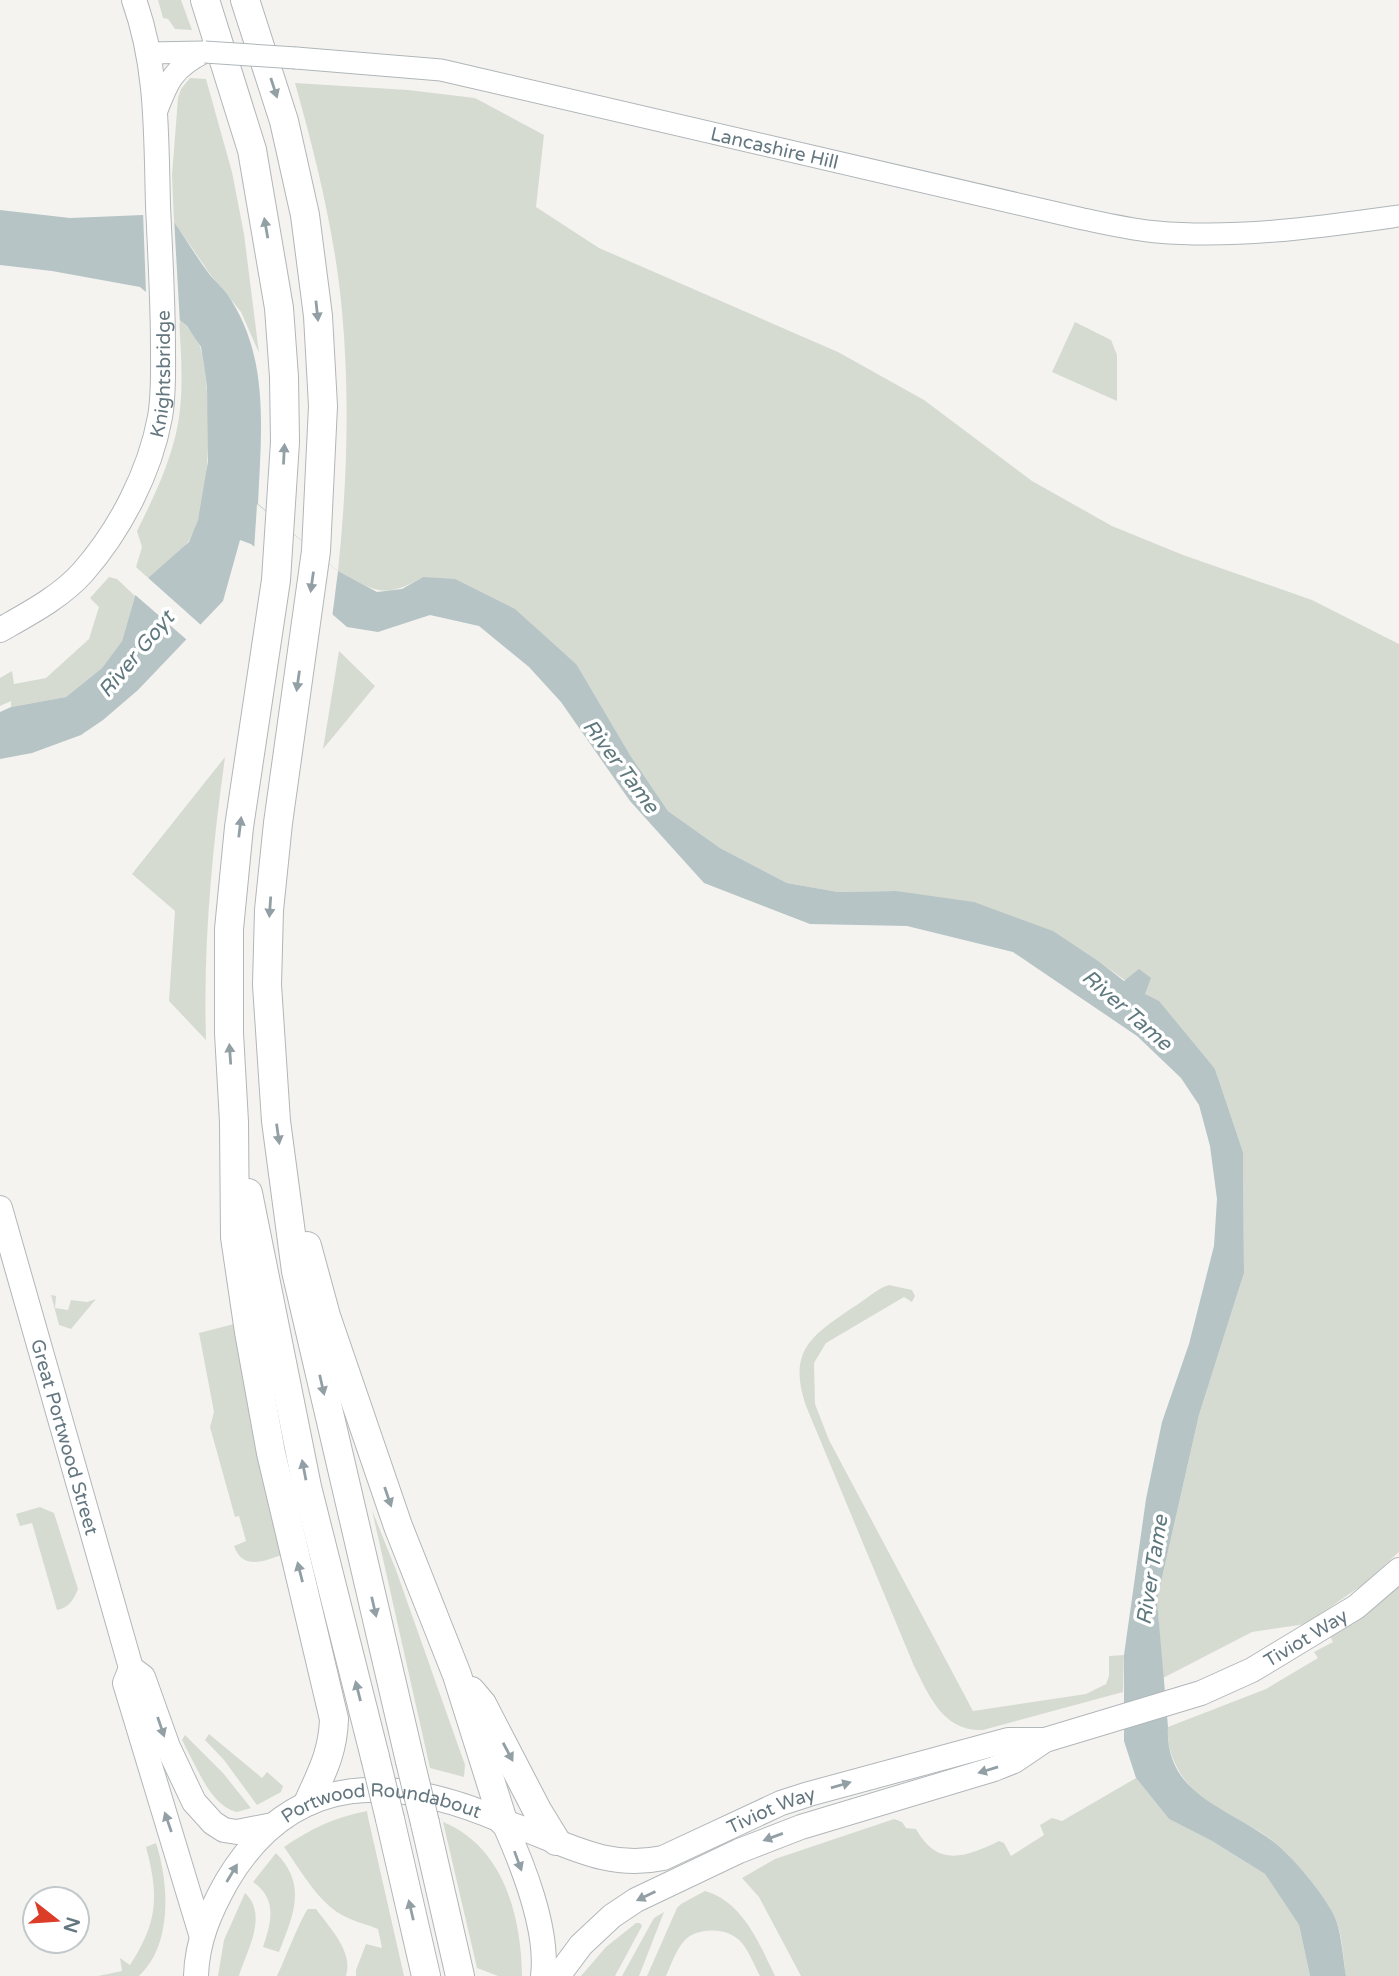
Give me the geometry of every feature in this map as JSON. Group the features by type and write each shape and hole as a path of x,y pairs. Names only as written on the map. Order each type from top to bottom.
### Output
{"highway":[{"path":"205,0 252,150 279,308 285,442 276,579 239,827 229,929 235,1237 252,1276 262,1329 307,1487 375,1757 426,1976"},
{"path":"245,0 284,121 305,215 317,303 323,405 316,551 278,824 269,910 267,985 271,1060 285,1180 317,1317 410,1760 460,1976"},
{"path":"317,1317 457,1675 504,1822"},
{"path":"262,1329 271,1453 334,1719 334,1736 329,1759 309,1801"},
{"path":"457,1675 482,1704 537,1810 565,1845"}],"main road":[{"name":"Knightsbridge","path":"0,630 37,608 82,573 109,536 138,484 149,457 160,416 163,315 156,113 149,53 134,0"},
{"name":"Lancashire Hill","path":"149,53 205,52 441,70 1083,219 1157,232 1225,234 1338,225 1399,216"},
{"path":"156,113 168,83 178,69 205,52"},
{"name":"Great Portwood Street","path":"0,1208 131,1668 143,1677 168,1747 194,1802 223,1830 237,1832 273,1825"},
{"name":"Tiviot Way","path":"558,1976 591,1934 636,1900 766,1839 993,1769 1014,1761 1045,1740 1202,1693 1252,1670 1346,1613 1399,1570"},
{"name":"Great Portwood Street","path":"131,1668 125,1683 198,1955"},
{"name":"Tiviot Way","path":"504,1822 589,1855 625,1862 653,1860 688,1848 781,1803 809,1794 1008,1740 1045,1740"},
{"name":"Portwood Roundabout","path":"179,1976 198,1955 222,1890 245,1853 273,1825 309,1801 353,1791 405,1791 426,1794 504,1822 537,1919 542,1942 543,1976"}],"shaded area":[{"path":"158,0 181,0 192,30 175,29 168,19 163,18"},
{"path":"190,78 206,79 232,172 244,234 259,353 241,312 210,274 174,222 172,175 178,98"},
{"path":"295,83 408,90 475,98 544,135 536,207 599,248 838,352 924,400 1032,481 1112,526 1183,555 1312,600 1399,644 1399,1552 1365,1583 1306,1624 1252,1632 1163,1678 1157,1600 1199,1415 1244,1273 1243,1152 1215,1069 1144,994 1101,963 896,891 838,892 787,883 720,848 668,811 630,755 577,665 423,577 398,589 380,590 338,571 346,441 342,311 324,196"},
{"path":"179,319 198,341 205,368 208,419 206,476 196,525 188,542 148,578 136,567 142,547 137,531 156,492 178,424 181,385"},
{"path":"1075,322 1111,340 1117,355 1117,401 1052,372"},
{"path":"109,577 117,579 135,596 122,641 102,668 66,697 11,707 11,701 0,706 0,678 12,671 14,684 46,678 89,639 99,607 90,598"},
{"path":"339,651 375,686 323,749"},
{"path":"225,757 210,898 206,1040 169,1001 175,911 132,874"},
{"path":"889,1285 912,1290 915,1296 912,1302 904,1297 826,1343 814,1363 815,1404 829,1440 973,1711 1086,1694 1106,1684 1109,1676 1109,1656 1124,1655 1123,1692 983,1730 957,1725 939,1710 925,1689 806,1406 801,1387 801,1359 814,1338 837,1318"},
{"path":"51,1295 56,1296 55,1308 68,1310 71,1300 87,1302 96,1299 71,1329 59,1325"},
{"path":"234,1324 284,1554 255,1562 243,1559 234,1546 246,1541 239,1516 235,1517 210,1427 214,1412 199,1333"},
{"path":"40,1507 54,1513 78,1589 65,1607 57,1610 32,1523 20,1526 16,1514"},
{"path":"372,1510 465,1765 464,1777 430,1768"},
{"path":"1399,1586 1399,1976 1346,1976 1342,1942 1334,1917 1291,1858 1273,1841 1217,1808 1191,1787 1172,1756 1168,1727 1266,1689 1318,1658 1314,1652 1333,1642 1330,1636"},
{"path":"209,1734 262,1778 267,1772 283,1786 281,1792 257,1805 224,1760 205,1740"},
{"path":"185,1735 223,1773 251,1808 237,1812 213,1795 182,1740"},
{"path":"1136,1778 1169,1819 1212,1841 1265,1874 1299,1925 1310,1976 801,1976 759,1897 742,1878 775,1859 894,1819 902,1822 906,1828 916,1829 934,1850 943,1854 964,1855 999,1841 1004,1843 1011,1856 1044,1835 1040,1825 1052,1818 1062,1821"},
{"path":"367,1811 404,1976 356,1976 366,1944 382,1948 378,1929 350,1919 333,1909 310,1884 284,1847 323,1825"},
{"path":"443,1822 464,1833 481,1848 495,1866 513,1907 522,1976 498,1976 477,1968"},
{"path":"156,1843 164,1876 165,1894 163,1931 158,1948 139,1976 98,1976 122,1971 120,1958 130,1965 146,1935 151,1922 154,1895 146,1847"},
{"path":"276,1853 286,1865 295,1889 293,1913 279,1952 263,1947 270,1920 269,1904 261,1889 253,1882"},
{"path":"705,1891 718,1896 740,1914 756,1938 775,1976 760,1976 749,1954 735,1937 721,1931 704,1931 684,1941 666,1976 647,1976 677,1908"},
{"path":"245,1893 255,1912 254,1934 239,1976 218,1976 224,1940"},
{"path":"308,1909 316,1909 339,1940 347,1958 346,1976 277,1976"},
{"path":"664,1912 639,1976 622,1976 654,1918"},
{"path":"636,1923 642,1926 615,1976 581,1976 606,1947"}],"water":[{"path":"0,210 70,218 143,215 174,222 205,269 229,297 252,348 261,425 258,504 338,571 377,592 402,589 423,577 455,579 515,609 577,665 630,755 668,811 720,848 787,883 838,892 896,891 974,902 1053,931 1124,981 1139,969 1151,978 1145,994 1159,1001 1215,1069 1243,1152 1244,1273 1199,1415 1157,1600 1170,1752 1179,1773 1193,1789 1269,1838 1315,1886 1337,1923 1346,1976 1310,1976 1299,1925 1265,1874 1212,1841 1169,1819 1136,1778 1124,1741 1124,1655 1146,1499 1162,1422 1189,1344 1214,1246 1217,1199 1210,1146 1199,1105 1181,1078 1137,1036 1013,952 907,926 810,924 704,883 630,801 561,702 529,667 479,626 430,615 378,632 347,627 251,544 240,540 223,601 138,690 81,735 32,753 0,759 0,712 11,707 66,697 102,668 122,641 135,596 148,578 189,542 198,520 208,461 204,365 201,347 187,326 140,287 52,271 0,265"}],"pier":[{"path":"143,211 174,218 180,324 146,293"},
{"path":"257,504 338,571 332,618 254,551"},
{"path":"146,576 201,625 187,640 133,593"}],"water label":[{"name":"River Goyt","path":"136,654"},
{"name":"River Tame","path":"621,766"},
{"name":"River Tame","path":"1127,1010"},
{"name":"River Tame","path":"1152,1570"}]}
